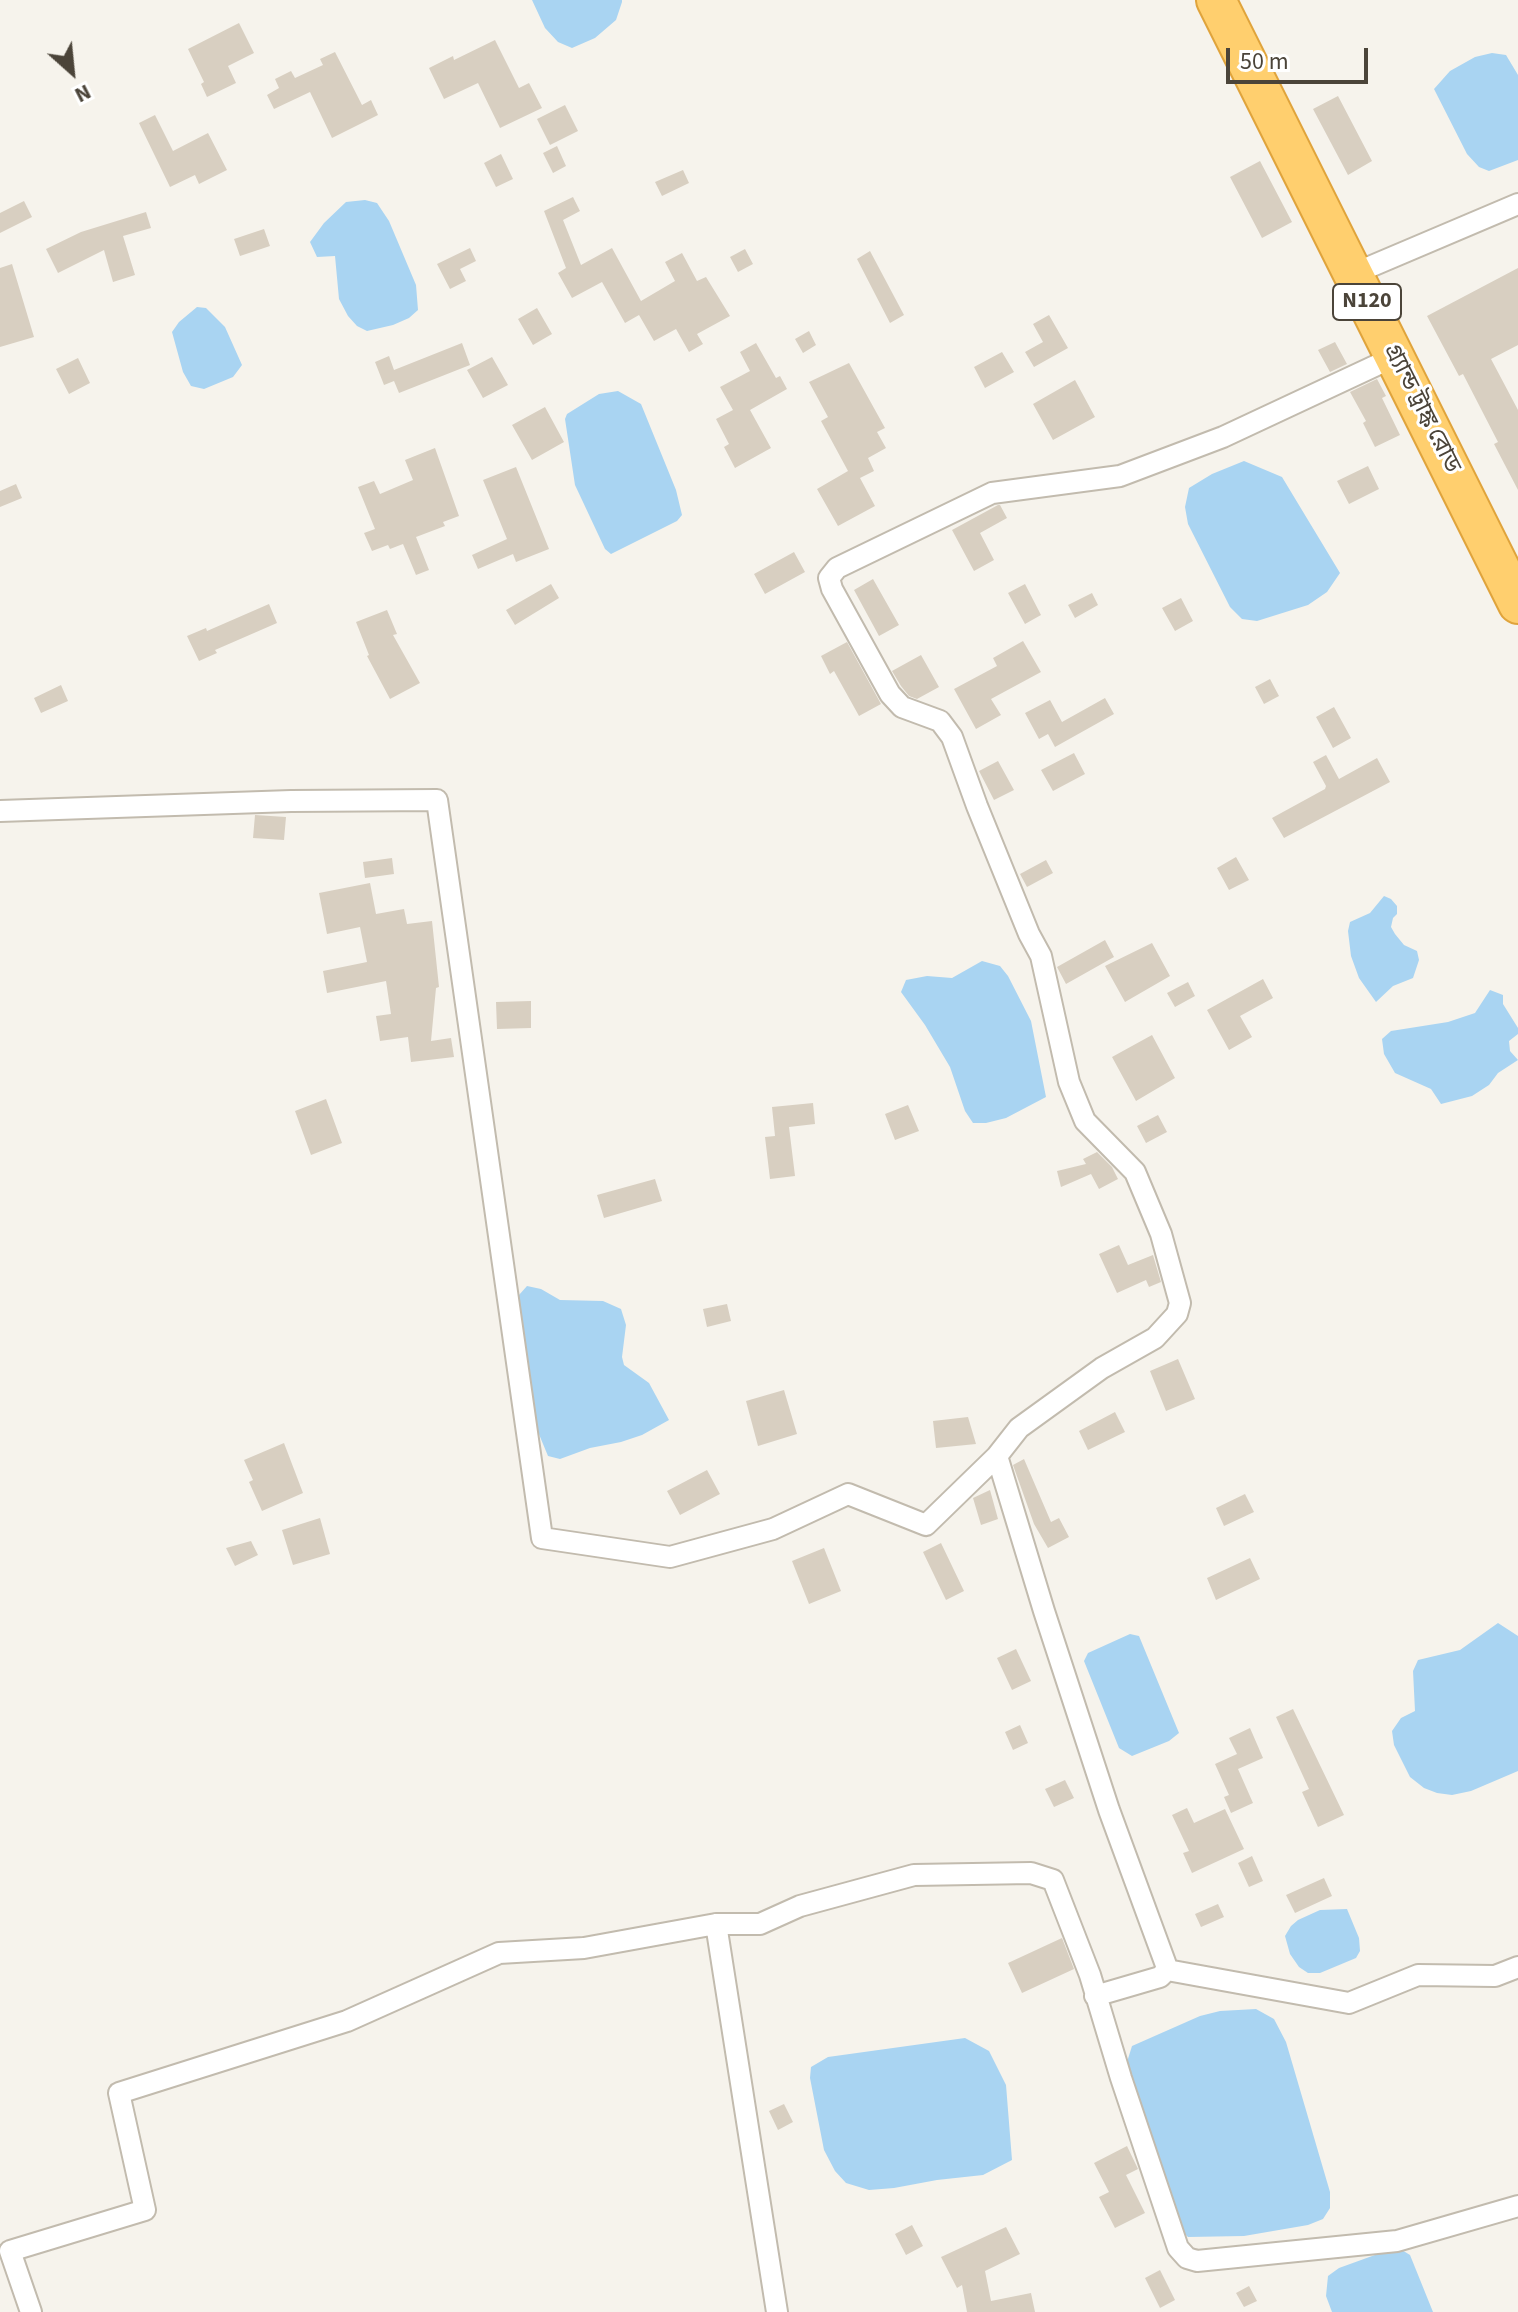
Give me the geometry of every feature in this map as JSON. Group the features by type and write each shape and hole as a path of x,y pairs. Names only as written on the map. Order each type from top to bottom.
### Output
{"highway":[{"name":"গ্র্যান্ড ট্রাঙ্ক রোড","path":"1216,0 1518,604"}],"street":[{"path":"1353,274 1518,204"},
{"path":"0,811 291,801 437,800 542,1538 670,1557 773,1529 848,1494 926,1525 997,1456 1019,1428 1102,1368 1155,1338 1177,1314 1180,1303 1161,1234 1135,1172 1085,1121 1069,1082 1041,956 1029,934 952,737 940,721 902,707 890,694 832,589 829,578 837,568 992,493 1120,476 1223,437 1394,357"},
{"path":"997,1456 1109,1810 1167,1970"},
{"path":"31,2312 10,2251 145,2210 119,2093 347,2021 499,1953 584,1948 716,1924 767,1923 800,1906 914,1875 1031,1873 1053,1880 1090,1975 1178,2248 1187,2258 1197,2261 1397,2241 1518,2206"},
{"path":"716,1924 777,2312"},
{"path":"1167,1970 1349,2003 1418,1975 1495,1976 1518,1967"},
{"path":"1095,1996 1160,1977 1167,1970"}],"water":[{"path":"532,0 622,2 616,20 595,38 572,48 558,42 545,28"},
{"path":"1492,53 1506,55 1518,75 1518,160 1489,171 1479,167 1467,154 1434,89 1450,71 1475,57"},
{"path":"365,200 377,203 389,221 416,285 418,310 393,325 367,331 348,316 339,299 335,256 317,257 310,242 346,202"},
{"path":"197,307 206,308 225,327 242,365 233,377 204,389 191,386 183,372 172,332"},
{"path":"618,391 641,404 676,490 682,515 677,521 611,554 605,549 575,485 565,419 567,414 599,394"},
{"path":"1244,461 1282,477 1340,573 1327,592 1308,605 1257,621 1242,619 1230,607 1188,524 1185,507 1189,488 1212,474"},
{"path":"1384,896 1397,906 1391,927 1404,945 1417,951 1419,960 1413,978 1393,986 1376,1002 1359,978 1351,956 1348,931 1350,922 1370,913"},
{"path":"982,961 1000,966 1031,1021 1046,1097 1006,1118 973,1123 965,1111 950,1067 901,992 906,980 927,976 952,978"},
{"path":"1490,990 1503,995 1503,1004 1518,1028 1518,1034 1509,1041 1510,1051 1518,1060 1472,1096 1441,1104 1431,1089 1395,1073 1384,1054 1382,1039 1391,1031 1448,1022 1475,1013"},
{"path":"527,1286 541,1289 560,1300 603,1301 621,1309 626,1325 624,1365 649,1383 669,1420 621,1442 590,1448 560,1459 548,1456 536,1427 517,1305 519,1295"},
{"path":"1498,1623 1518,1636 1518,1771 1471,1791 1452,1795 1424,1788 1410,1777 1394,1745 1392,1731 1401,1718 1415,1711 1413,1671 1418,1660 1460,1650"},
{"path":"1130,1634 1139,1636 1179,1733 1169,1741 1132,1756 1119,1748 1084,1661 1088,1653"},
{"path":"1347,1909 1359,1938 1360,1951 1356,1958 1320,1973 1308,1973 1299,1967 1290,1954 1285,1936 1291,1926 1320,1910"},
{"path":"1256,2009 1274,2019 1286,2042 1330,2192 1330,2208 1323,2219 1308,2225 1244,2236 1188,2237 1179,2229 1170,2210 1127,2062 1132,2046 1200,2016 1220,2011"},
{"path":"965,2038 989,2051 1006,2085 1012,2160 983,2175 894,2188 869,2190 846,2183 835,2171 824,2150 810,2078 811,2067 828,2057"},
{"path":"1397,2247 1410,2255 1433,2312 1332,2312 1326,2296 1328,2276 1339,2268"}],"building":[{"path":"239,23 254,53 228,66 236,83 207,97 201,84 204,82 188,49"},
{"path":"495,40 519,88 529,83 542,108 500,128 478,83 444,99 429,68"},
{"path":"335,52 362,105 371,100 378,115 332,138 310,92 274,109 267,95 279,88 275,79 291,71 295,78 323,65 320,59"},
{"path":"1338,96 1372,161 1348,175 1313,109"},
{"path":"565,105 578,131 550,145 537,119"},
{"path":"155,115 173,151 208,133 227,170 199,184 195,175 170,187 139,123"},
{"path":"557,146 566,166 553,173 543,153"},
{"path":"501,154 513,179 496,187 484,163"},
{"path":"1260,161 1292,222 1262,238 1230,177"},
{"path":"683,170 689,183 662,196 655,182"},
{"path":"573,197 580,211 563,220 581,265 612,248 641,301 675,281 665,262 682,253 697,281 706,277 730,316 697,334 703,344 689,352 676,329 654,341 639,315 625,323 602,282 572,298 558,273 566,268 544,211"},
{"path":"24,201 32,217 0,233 0,213"},
{"path":"146,212 151,228 123,236 135,275 113,282 104,250 58,273 46,249 81,232"},
{"path":"264,229 270,246 240,256 234,239"},
{"path":"470,248 476,261 460,269 466,281 450,289 437,264"},
{"path":"745,249 753,264 738,272 730,257"},
{"path":"870,251 904,315 890,323 857,259"},
{"path":"12,264 34,337 0,347 0,268"},
{"path":"1518,268 1518,345 1491,359 1518,410 1518,490 1494,444 1498,442 1463,374 1459,376 1427,316"},
{"path":"537,308 552,334 533,345 518,319"},
{"path":"1049,315 1068,348 1034,367 1025,352 1043,342 1033,324"},
{"path":"809,331 816,345 803,353 795,339"},
{"path":"1335,342 1347,364 1330,372 1318,350"},
{"path":"462,343 470,365 399,393 394,381 384,385 375,362 389,356 394,370"},
{"path":"756,343 776,378 780,376 787,389 750,410 771,448 735,468 724,447 729,444 716,419 733,410 720,387 750,371 740,352"},
{"path":"1002,352 1014,372 985,388 974,367"},
{"path":"492,357 508,385 483,398 467,370"},
{"path":"78,358 90,383 69,394 56,369"},
{"path":"849,363 885,428 877,432 886,448 868,458 874,471 860,478 875,506 838,526 817,489 848,471 821,421 828,417 809,382"},
{"path":"1377,379 1386,396 1382,398 1400,435 1375,447 1363,423 1366,421 1350,392"},
{"path":"1075,380 1095,417 1053,440 1033,404"},
{"path":"545,407 564,442 532,460 512,425"},
{"path":"435,448 459,516 443,522 445,526 416,537 429,570 416,575 403,544 372,551 364,533 375,529 358,487 374,481 380,494 413,480 405,460"},
{"path":"1368,466 1379,489 1349,504 1337,481"},
{"path":"516,467 549,549 516,562 513,554 478,569 472,555 507,539 483,480"},
{"path":"16,484 22,498 0,507 0,491"},
{"path":"998,505 1007,518 980,533 994,560 974,571 952,530"},
{"path":"794,552 805,572 765,594 754,574"},
{"path":"873,579 899,625 879,636 854,590"},
{"path":"551,584 559,598 515,625 506,610"},
{"path":"1025,584 1041,615 1025,624 1008,593"},
{"path":"1092,593 1098,605 1075,618 1068,605"},
{"path":"1181,598 1193,621 1175,631 1162,608"},
{"path":"269,604 277,623 215,650 217,653 199,661 187,636 206,628 207,631"},
{"path":"387,610 397,634 393,635 420,683 390,699 367,656 356,622"},
{"path":"1023,641 1041,672 991,699 1001,715 976,729 954,689 997,666 993,658"},
{"path":"847,642 881,704 859,716 834,671 830,674 821,656"},
{"path":"921,655 939,687 917,699 909,696 892,671"},
{"path":"1270,679 1279,696 1264,704 1255,687"},
{"path":"61,685 68,701 41,713 34,698"},
{"path":"1105,698 1114,714 1055,747 1048,734 1039,739 1025,713 1050,700 1062,722"},
{"path":"1334,707 1351,738 1333,748 1316,717"},
{"path":"1074,753 1085,774 1053,791 1041,770"},
{"path":"1326,755 1339,779 1377,758 1390,782 1284,838 1272,818 1325,789 1313,762"},
{"path":"998,761 1014,790 994,800 979,771"},
{"path":"255,815 286,817 284,840 253,838"},
{"path":"1236,857 1249,880 1229,890 1217,868"},
{"path":"392,858 394,874 365,878 363,862"},
{"path":"1046,860 1053,873 1027,887 1020,874"},
{"path":"370,883 376,914 404,909 407,924 432,921 439,987 436,988 431,1041 451,1038 454,1057 411,1062 408,1037 380,1041 376,1016 391,1014 386,981 327,993 323,971 367,962 360,927 327,934 319,893"},
{"path":"1105,940 1114,957 1066,984 1057,967"},
{"path":"1152,943 1170,976 1125,1002 1105,966"},
{"path":"1263,979 1273,998 1240,1016 1252,1037 1229,1050 1207,1010"},
{"path":"1188,982 1195,996 1175,1007 1167,993"},
{"path":"531,1001 531,1028 497,1029 496,1002"},
{"path":"1152,1035 1175,1078 1136,1101 1112,1057"},
{"path":"326,1099 342,1143 311,1155 295,1111"},
{"path":"813,1103 815,1124 789,1127 795,1176 770,1179 765,1137 775,1136 772,1107"},
{"path":"908,1105 919,1131 895,1140 885,1114"},
{"path":"1158,1115 1167,1132 1146,1143 1137,1126"},
{"path":"1097,1152 1112,1167 1118,1179 1099,1189 1091,1174 1061,1187 1057,1171 1086,1164 1083,1159"},
{"path":"655,1179 662,1201 604,1218 597,1195"},
{"path":"1119,1245 1128,1265 1153,1255 1161,1282 1149,1287 1146,1280 1117,1293 1099,1254"},
{"path":"727,1304 731,1321 707,1327 703,1309"},
{"path":"1178,1359 1195,1399 1166,1411 1150,1371"},
{"path":"784,1390 797,1434 758,1446 746,1401"},
{"path":"1115,1412 1125,1432 1088,1450 1079,1431"},
{"path":"968,1417 976,1444 936,1448 933,1421"},
{"path":"284,1443 303,1493 262,1511 249,1482 253,1480 244,1460"},
{"path":"1024,1459 1051,1522 1059,1518 1069,1537 1048,1548 1034,1524 1013,1465"},
{"path":"707,1470 720,1494 680,1515 667,1491"},
{"path":"990,1490 998,1519 981,1525 973,1498"},
{"path":"1245,1494 1254,1512 1224,1526 1216,1508"},
{"path":"320,1518 330,1554 293,1565 282,1530"},
{"path":"251,1541 258,1555 235,1566 226,1548"},
{"path":"941,1543 964,1591 946,1600 923,1552"},
{"path":"824,1548 841,1591 809,1604 792,1561"},
{"path":"1250,1558 1260,1579 1216,1600 1207,1578"},
{"path":"1016,1649 1031,1681 1012,1690 997,1658"},
{"path":"1293,1709 1344,1815 1318,1827 1302,1792 1309,1789 1276,1717"},
{"path":"1020,1725 1028,1743 1013,1750 1005,1732"},
{"path":"1250,1728 1263,1758 1238,1769 1253,1803 1231,1813 1224,1797 1229,1795 1215,1764 1237,1754 1229,1738"},
{"path":"1065,1780 1074,1798 1054,1807 1045,1789"},
{"path":"1187,1808 1194,1823 1225,1809 1244,1849 1192,1873 1183,1853 1189,1851 1172,1815"},
{"path":"1252,1856 1263,1881 1249,1887 1238,1863"},
{"path":"1324,1878 1332,1896 1295,1913 1286,1895"},
{"path":"1218,1904 1224,1917 1201,1927 1195,1914"},
{"path":"1062,1938 1074,1969 1022,1993 1008,1963"},
{"path":"784,2104 793,2122 778,2130 769,2111"},
{"path":"1127,2146 1138,2169 1126,2175 1145,2213 1115,2228 1099,2197 1109,2192 1094,2163"},
{"path":"912,2225 923,2246 906,2255 895,2234"},
{"path":"1006,2227 1020,2254 985,2271 991,2301 1031,2293 1035,2312 967,2312 962,2285 957,2288 941,2257"},
{"path":"1160,2270 1175,2300 1160,2308 1145,2278"},
{"path":"1249,2286 1257,2301 1244,2307 1236,2293"}]}
